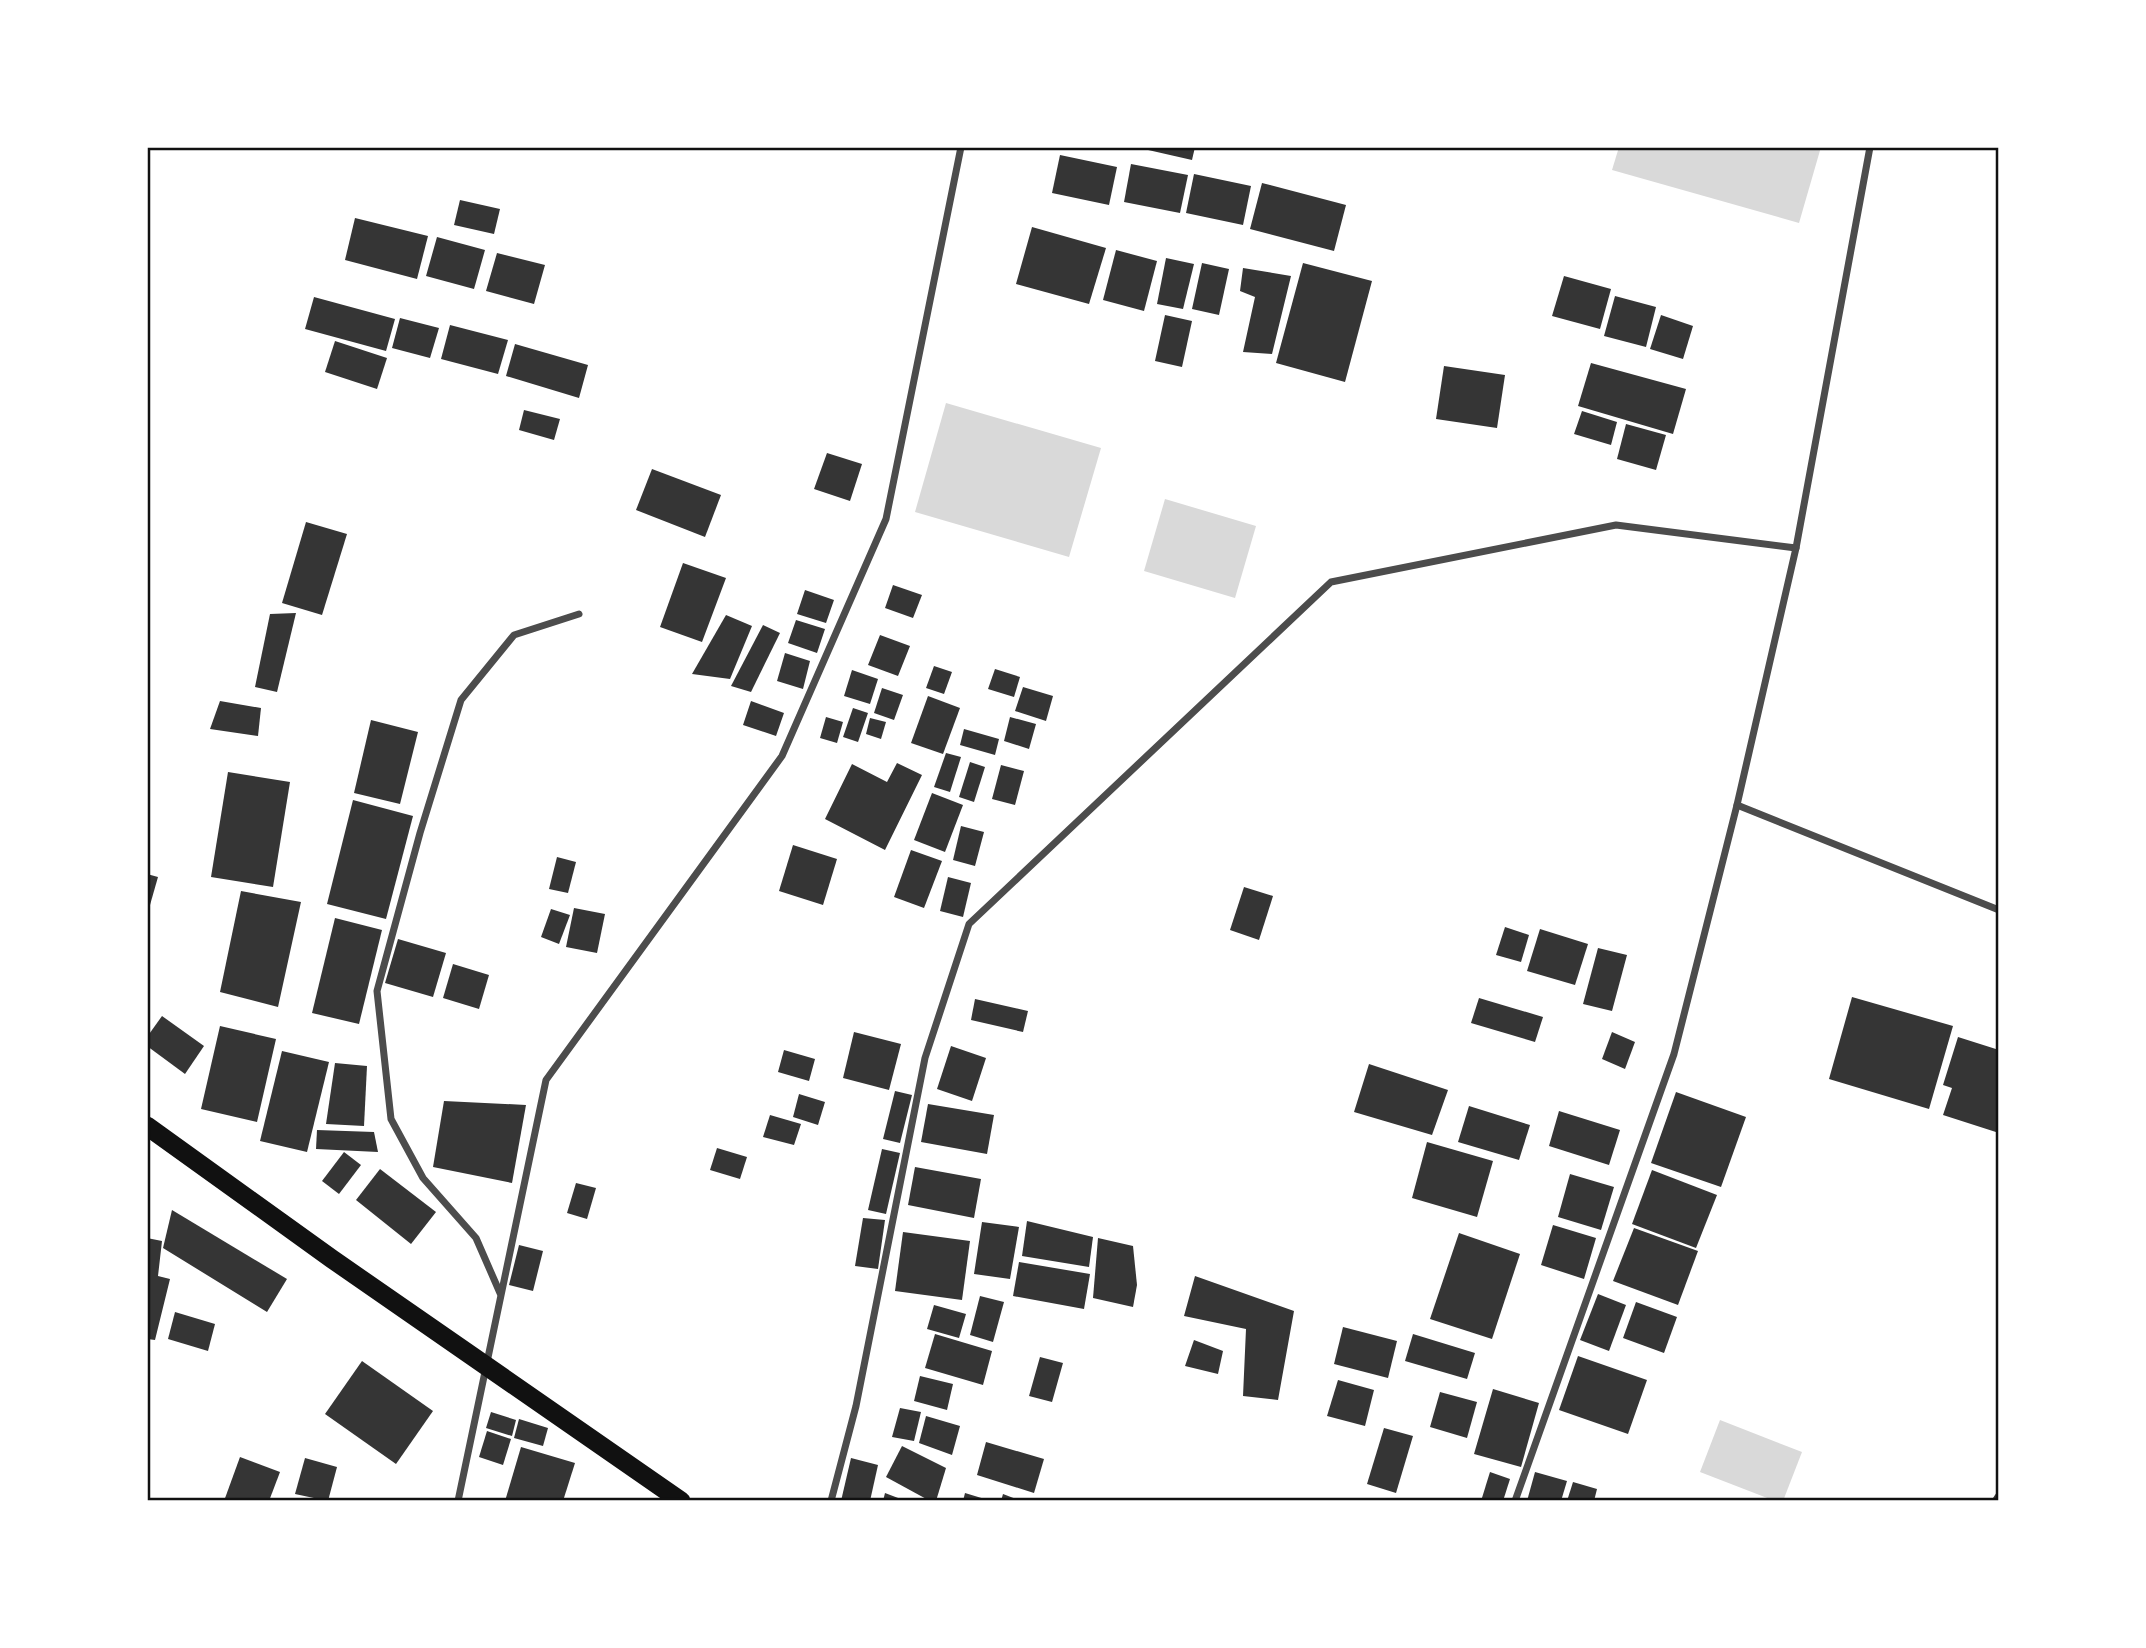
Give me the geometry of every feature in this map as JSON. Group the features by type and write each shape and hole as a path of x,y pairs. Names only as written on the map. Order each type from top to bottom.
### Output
{"highway":[{"path":"147,1126 332,1259 681,1501"}],"street":[{"path":"458,1501 546,1080 782,756 886,519 961,147"},
{"path":"1515,1501 1674,1054 1737,805 1796,548 1870,147"},
{"path":"831,1501 856,1406 925,1058 969,925 1331,582 1616,525 1796,548"},
{"path":"501,1294 476,1238 424,1178 391,1119 377,991 420,834 461,700 514,635 579,614"},
{"path":"1737,805 1999,910"}],"shaded area":[{"path":"1619,147 1821,147 1799,223 1612,170"},
{"path":"946,403 1101,448 1069,557 915,512"},
{"path":"1165,499 1256,526 1235,598 1144,571"},
{"path":"1720,1420 1802,1452 1783,1501 1775,1501 1700,1472"}],"building":[{"path":"1135,147 1195,147 1192,160"},
{"path":"1060,155 1117,167 1109,205 1052,193"},
{"path":"1131,164 1188,175 1180,213 1124,202"},
{"path":"1194,174 1251,186 1243,225 1186,213"},
{"path":"1262,183 1346,205 1334,251 1250,229"},
{"path":"460,200 500,209 494,234 454,225"},
{"path":"355,218 428,236 417,279 345,260"},
{"path":"1032,227 1106,248 1089,304 1016,284"},
{"path":"437,237 485,250 474,289 426,276"},
{"path":"1116,250 1157,261 1144,311 1103,300"},
{"path":"497,253 545,265 534,304 486,291"},
{"path":"1166,258 1194,264 1183,309 1157,304"},
{"path":"1202,263 1229,269 1219,315 1192,309"},
{"path":"1303,263 1372,281 1345,382 1276,363"},
{"path":"1243,268 1291,276 1272,354 1243,352 1255,297 1240,291"},
{"path":"1564,276 1611,289 1600,329 1552,316"},
{"path":"1615,296 1656,307 1646,347 1604,336"},
{"path":"314,297 395,319 386,351 305,329"},
{"path":"1165,315 1192,321 1182,367 1155,361"},
{"path":"1661,315 1693,326 1683,359 1650,349"},
{"path":"400,318 439,328 430,358 392,348"},
{"path":"450,325 508,340 498,374 441,359"},
{"path":"335,341 387,358 377,389 325,372"},
{"path":"515,344 588,365 579,398 506,376"},
{"path":"1591,363 1686,389 1673,434 1578,406"},
{"path":"1444,366 1505,375 1497,428 1436,419"},
{"path":"524,410 560,419 554,440 519,430"},
{"path":"1582,411 1617,422 1611,445 1574,434"},
{"path":"1626,424 1666,435 1656,470 1617,459"},
{"path":"827,453 862,464 850,501 814,489"},
{"path":"652,469 721,495 705,537 636,510"},
{"path":"306,522 347,534 322,615 282,603"},
{"path":"683,563 726,578 702,642 660,627"},
{"path":"893,585 922,595 913,618 885,608"},
{"path":"805,590 834,600 826,623 797,614"},
{"path":"296,613 277,692 255,687 270,614"},
{"path":"726,615 752,626 730,679 692,674"},
{"path":"796,620 825,629 817,653 788,643"},
{"path":"763,625 780,633 751,692 731,686"},
{"path":"880,635 910,646 898,676 868,665"},
{"path":"785,653 810,661 803,689 777,681"},
{"path":"934,666 952,672 944,694 926,688"},
{"path":"995,669 1020,677 1014,697 988,689"},
{"path":"852,670 878,679 870,704 844,696"},
{"path":"1023,687 1053,696 1046,721 1015,711"},
{"path":"882,688 903,695 894,720 874,713"},
{"path":"928,696 960,708 943,754 911,743"},
{"path":"220,701 261,708 258,736 210,729"},
{"path":"751,701 784,713 776,736 743,725"},
{"path":"853,708 868,713 858,742 843,737"},
{"path":"826,717 843,722 837,743 820,738"},
{"path":"1010,717 1036,724 1029,749 1004,741"},
{"path":"870,718 886,722 881,739 866,734"},
{"path":"371,720 418,732 400,804 354,793"},
{"path":"964,729 999,739 995,755 960,745"},
{"path":"946,753 961,757 950,792 934,787"},
{"path":"970,762 985,767 974,802 959,797"},
{"path":"897,763 922,775 885,850 825,819 852,764 887,782"},
{"path":"1001,765 1024,771 1015,805 992,799"},
{"path":"228,772 290,782 273,887 211,877"},
{"path":"932,793 963,805 945,852 914,840"},
{"path":"353,800 413,816 386,919 327,904"},
{"path":"961,826 984,832 975,866 953,860"},
{"path":"793,845 837,859 823,905 779,891"},
{"path":"911,850 942,861 924,908 894,897"},
{"path":"557,857 576,862 568,893 549,889"},
{"path":"147,874 158,877 148,912 147,912"},
{"path":"948,877 971,883 963,917 940,911"},
{"path":"1244,887 1273,896 1259,940 1230,930"},
{"path":"241,891 301,902 278,1007 220,992"},
{"path":"574,908 605,914 597,953 566,947"},
{"path":"551,909 570,915 559,944 541,937"},
{"path":"335,918 382,930 359,1024 312,1013"},
{"path":"1505,927 1529,935 1521,962 1496,955"},
{"path":"1540,929 1588,944 1575,985 1527,971"},
{"path":"398,939 446,953 433,997 385,983"},
{"path":"1598,948 1627,955 1612,1011 1583,1004"},
{"path":"453,964 489,975 479,1009 443,998"},
{"path":"1852,997 1953,1026 1929,1109 1829,1079"},
{"path":"1479,998 1543,1017 1535,1042 1471,1023"},
{"path":"975,999 1028,1011 1023,1032 971,1020"},
{"path":"162,1016 204,1046 185,1074 147,1046 147,1037"},
{"path":"220,1026 276,1039 257,1122 201,1109"},
{"path":"854,1032 901,1044 889,1090 843,1078"},
{"path":"1612,1032 1635,1042 1625,1069 1602,1059"},
{"path":"1958,1037 1999,1050 1999,1133 1943,1115 1952,1088 1943,1085"},
{"path":"951,1046 986,1058 972,1101 937,1089"},
{"path":"784,1050 815,1059 809,1081 778,1072"},
{"path":"282,1051 329,1062 307,1152 260,1141"},
{"path":"335,1063 367,1066 364,1126 326,1124"},
{"path":"1369,1064 1448,1090 1432,1135 1354,1112"},
{"path":"895,1091 912,1095 900,1143 883,1139"},
{"path":"1676,1092 1746,1117 1721,1187 1651,1163"},
{"path":"799,1094 825,1102 818,1125 793,1117"},
{"path":"444,1101 526,1105 512,1183 433,1167"},
{"path":"928,1104 994,1115 987,1154 921,1142"},
{"path":"1469,1106 1530,1125 1519,1160 1458,1142"},
{"path":"1559,1111 1620,1130 1609,1165 1549,1146"},
{"path":"770,1115 801,1124 794,1145 763,1137"},
{"path":"317,1130 374,1132 378,1152 316,1149"},
{"path":"1427,1142 1493,1161 1477,1217 1412,1198"},
{"path":"717,1148 747,1157 740,1179 710,1170"},
{"path":"882,1149 900,1153 886,1214 868,1210"},
{"path":"344,1152 361,1165 339,1194 322,1181"},
{"path":"915,1167 981,1179 974,1218 908,1205"},
{"path":"380,1169 436,1212 411,1244 356,1200"},
{"path":"1652,1170 1717,1195 1696,1248 1632,1224"},
{"path":"1570,1174 1614,1187 1601,1230 1558,1217"},
{"path":"576,1183 596,1188 587,1219 567,1213"},
{"path":"172,1210 287,1279 267,1312 163,1248"},
{"path":"863,1218 885,1220 878,1269 855,1266"},
{"path":"1027,1221 1093,1237 1089,1267 1022,1256"},
{"path":"982,1222 1019,1227 1010,1279 974,1274"},
{"path":"1553,1225 1596,1238 1584,1279 1541,1265"},
{"path":"1634,1228 1698,1251 1678,1305 1613,1281"},
{"path":"903,1232 970,1241 962,1300 895,1291"},
{"path":"1459,1233 1520,1254 1492,1339 1430,1319"},
{"path":"147,1238 162,1241 158,1276 170,1279 155,1340 147,1339"},
{"path":"1098,1238 1133,1246 1137,1285 1133,1307 1093,1298"},
{"path":"519,1245 543,1251 533,1291 509,1285"},
{"path":"1019,1262 1090,1274 1084,1309 1013,1296"},
{"path":"1195,1276 1294,1311 1278,1400 1243,1396 1246,1329 1184,1316"},
{"path":"1598,1294 1626,1305 1609,1351 1580,1340"},
{"path":"980,1296 1004,1302 993,1342 970,1335"},
{"path":"1636,1302 1677,1317 1664,1353 1623,1338"},
{"path":"934,1305 966,1314 959,1338 927,1329"},
{"path":"175,1312 215,1324 208,1351 168,1339"},
{"path":"1343,1327 1397,1341 1388,1378 1334,1364"},
{"path":"935,1334 992,1351 983,1385 925,1368"},
{"path":"1413,1334 1475,1353 1467,1379 1405,1361"},
{"path":"1194,1340 1223,1351 1218,1374 1185,1366"},
{"path":"1578,1356 1647,1380 1628,1434 1559,1410"},
{"path":"1040,1357 1063,1363 1052,1402 1029,1396"},
{"path":"362,1361 433,1411 396,1464 325,1414"},
{"path":"920,1376 953,1384 947,1410 914,1401"},
{"path":"1338,1380 1374,1390 1365,1426 1327,1416"},
{"path":"1493,1389 1539,1403 1521,1467 1474,1454"},
{"path":"1440,1392 1477,1402 1467,1438 1430,1427"},
{"path":"900,1408 921,1412 914,1441 892,1437"},
{"path":"491,1412 516,1420 512,1436 486,1428"},
{"path":"926,1416 960,1426 952,1455 919,1443"},
{"path":"519,1419 548,1428 543,1446 514,1438"},
{"path":"1384,1428 1413,1436 1396,1493 1367,1484"},
{"path":"487,1431 511,1439 503,1465 479,1457"},
{"path":"986,1442 1044,1459 1034,1493 977,1475"},
{"path":"902,1446 946,1468 936,1501 930,1501 886,1477"},
{"path":"521,1447 575,1463 563,1501 505,1501"},
{"path":"240,1457 280,1472 269,1501 224,1501"},
{"path":"305,1458 337,1467 328,1501 295,1494"},
{"path":"851,1458 878,1465 870,1501 841,1501"},
{"path":"1490,1472 1510,1479 1503,1501 1481,1501"},
{"path":"1535,1472 1567,1481 1561,1501 1527,1501"},
{"path":"1573,1482 1597,1489 1594,1501 1567,1501"},
{"path":"1999,1489 1999,1501 1991,1501"},
{"path":"885,1493 906,1501 883,1501"},
{"path":"965,1493 988,1500 988,1501 963,1501"},
{"path":"1003,1494 1021,1501 1001,1501"}]}
